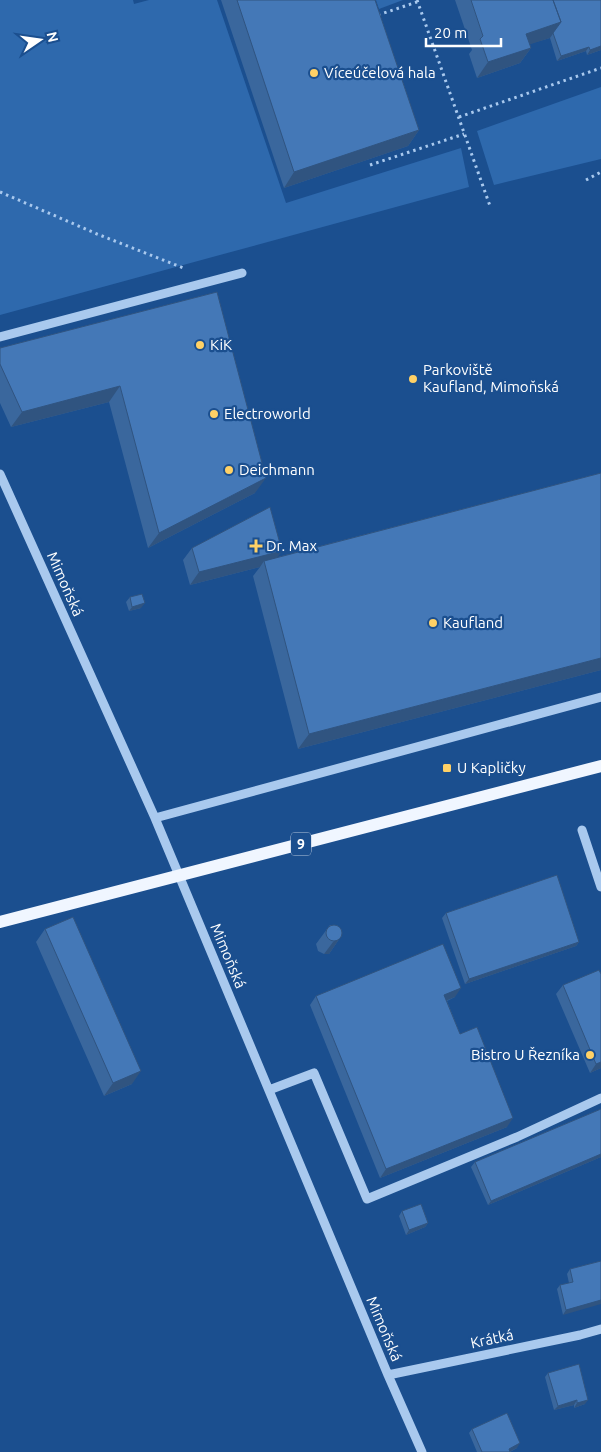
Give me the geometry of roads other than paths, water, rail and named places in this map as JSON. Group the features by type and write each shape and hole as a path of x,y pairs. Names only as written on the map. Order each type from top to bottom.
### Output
{"main road":[{"name":"9","path":"0,922 601,766"}],"street":[{"path":"0,337 242,273"},
{"name":"Mimoňská","path":"0,474 155,818 422,1452"},
{"path":"155,818 601,697"},
{"path":"582,830 601,887"},
{"path":"269,1090 314,1073 367,1199 517,1137 601,1098"},
{"name":"Krátká","path":"388,1375 601,1329"}],"place":[{"name":"Víceúčelová hala","path":"314,73"},
{"name":"KiK","path":"200,345"},
{"name":"Parkoviště Kaufland, Mimoňská","path":"413,379"},
{"name":"Electroworld","path":"214,414"},
{"name":"Deichmann","path":"229,470"},
{"name":"Dr. Max","path":"256,546"},
{"name":"Kaufland","path":"433,623"},
{"name":"U Kapličky","path":"447,768"},
{"name":"Bistro U Řezníka","path":"590,1055"}]}
